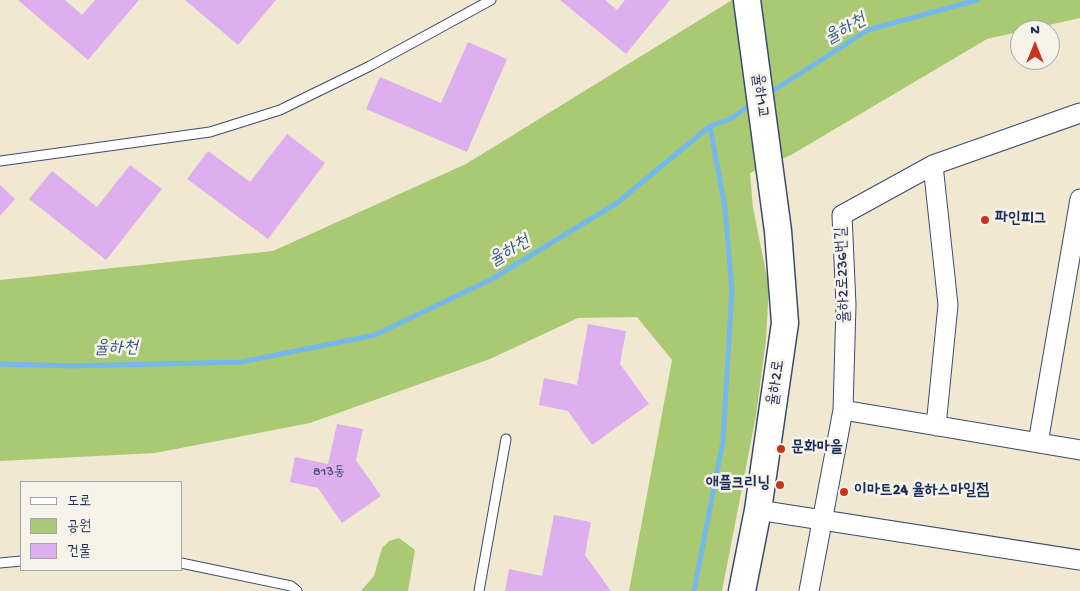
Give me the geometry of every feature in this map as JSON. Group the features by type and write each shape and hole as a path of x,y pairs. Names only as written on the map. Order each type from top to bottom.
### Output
{"street":[{"name":"율하1교","path":"748,9 769,173"},
{"name":"율하2로236번길","path":"809,591 843,410 846,305 842,215 933,166 1080,113"},
{"path":"933,166 948,305 936,426"},
{"name":"율하2로","path":"742,591 758,510 785,322 778,231 769,173"},
{"path":"1038,443 1080,200"},
{"path":"843,410 1080,450"},
{"path":"758,510 1080,560"}],"lane":[{"path":"0,161 210,132 280,110 370,66 491,0"},
{"path":"479,591 506,439"},
{"path":"0,563 20,561"},
{"path":"182,563 291,586 297,591"}],"green space":[{"path":"732,0 1080,0 1080,18 1060,23 1060,20 1010,20 1010,34 987,39 791,155 750,173 753,208 769,287 766,339 756,416 722,591 629,591 672,360 637,317 578,318 490,359 310,423 155,453 0,461 0,280 273,251 466,164"},
{"path":"399,538 415,550 408,591 361,591 374,576 382,548 389,541"}],"building":[{"path":"18,0 65,0 82,15 95,0 139,0 88,60"},
{"path":"185,0 276,0 238,45"},
{"path":"560,0 605,0 617,10 625,0 670,0 626,54"},
{"path":"468,42 507,59 467,152 366,109 380,77 441,103"},
{"path":"287,134 325,163 268,239 187,179 208,151 250,182"},
{"path":"130,165 162,189 106,260 29,199 52,171 97,207"},
{"path":"0,185 15,199 0,216"},
{"path":"588,324 626,331 620,364 649,404 592,445 568,411 539,405 544,378 577,385"},
{"path":"337,424 363,429 356,460 381,496 342,523 318,488 290,482 295,457 328,464"},
{"path":"554,515 591,522 585,555 611,591 505,591 509,569 542,576"}],"waterway":[{"name":"율하천","path":"768,94 868,30 977,0"},
{"name":"율하천","path":"0,364 73,366 241,362 375,335 492,279 617,203 710,126 730,119 752,104"},
{"path":"694,591 723,441 732,290 725,208 710,126"}],"place":[{"name":"파인피그","path":"985,220"},
{"name":"문화마을","path":"781,449"},
{"name":"애플크리닝","path":"780,485"},
{"name":"이마트24 율하스마일점","path":"844,492"}]}
